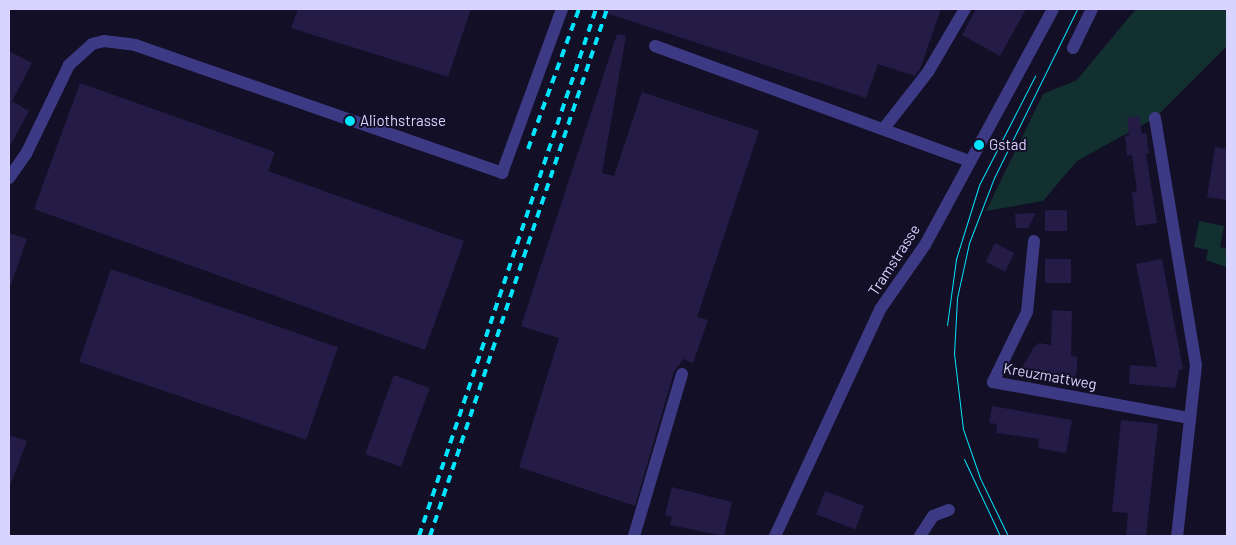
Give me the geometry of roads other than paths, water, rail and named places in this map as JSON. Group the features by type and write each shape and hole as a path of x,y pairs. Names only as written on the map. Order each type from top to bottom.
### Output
{"street":[{"path":"9,178 26,154 69,65 80,52 92,44 104,41 135,45 502,173 562,9"},
{"path":"885,128 928,72 965,9"},
{"name":"Tramstrasse","path":"775,536 882,308 925,245 1053,9"},
{"path":"1073,48 1092,9"},
{"path":"655,46 885,128 970,161"},
{"path":"1155,118 1196,365 1177,536"},
{"name":"Kreuzmattweg","path":"1034,241 1027,312 993,382 1190,418"},
{"path":"634,536 682,374"},
{"path":"920,536 934,516 949,510"}],"tram line":[{"path":"1008,536 980,478 963,429 954,354 957,298 969,243 994,178 1077,9"},
{"path":"947,325 956,259 979,185 1035,76"},
{"path":"964,459 1000,536"}],"railway":[{"path":"528,149 579,9"},
{"path":"419,536 596,9"},
{"path":"430,536 607,9"}],"place":[{"name":"Aliothstrasse","path":"350,121"},
{"name":"Gstad","path":"979,145"}]}
